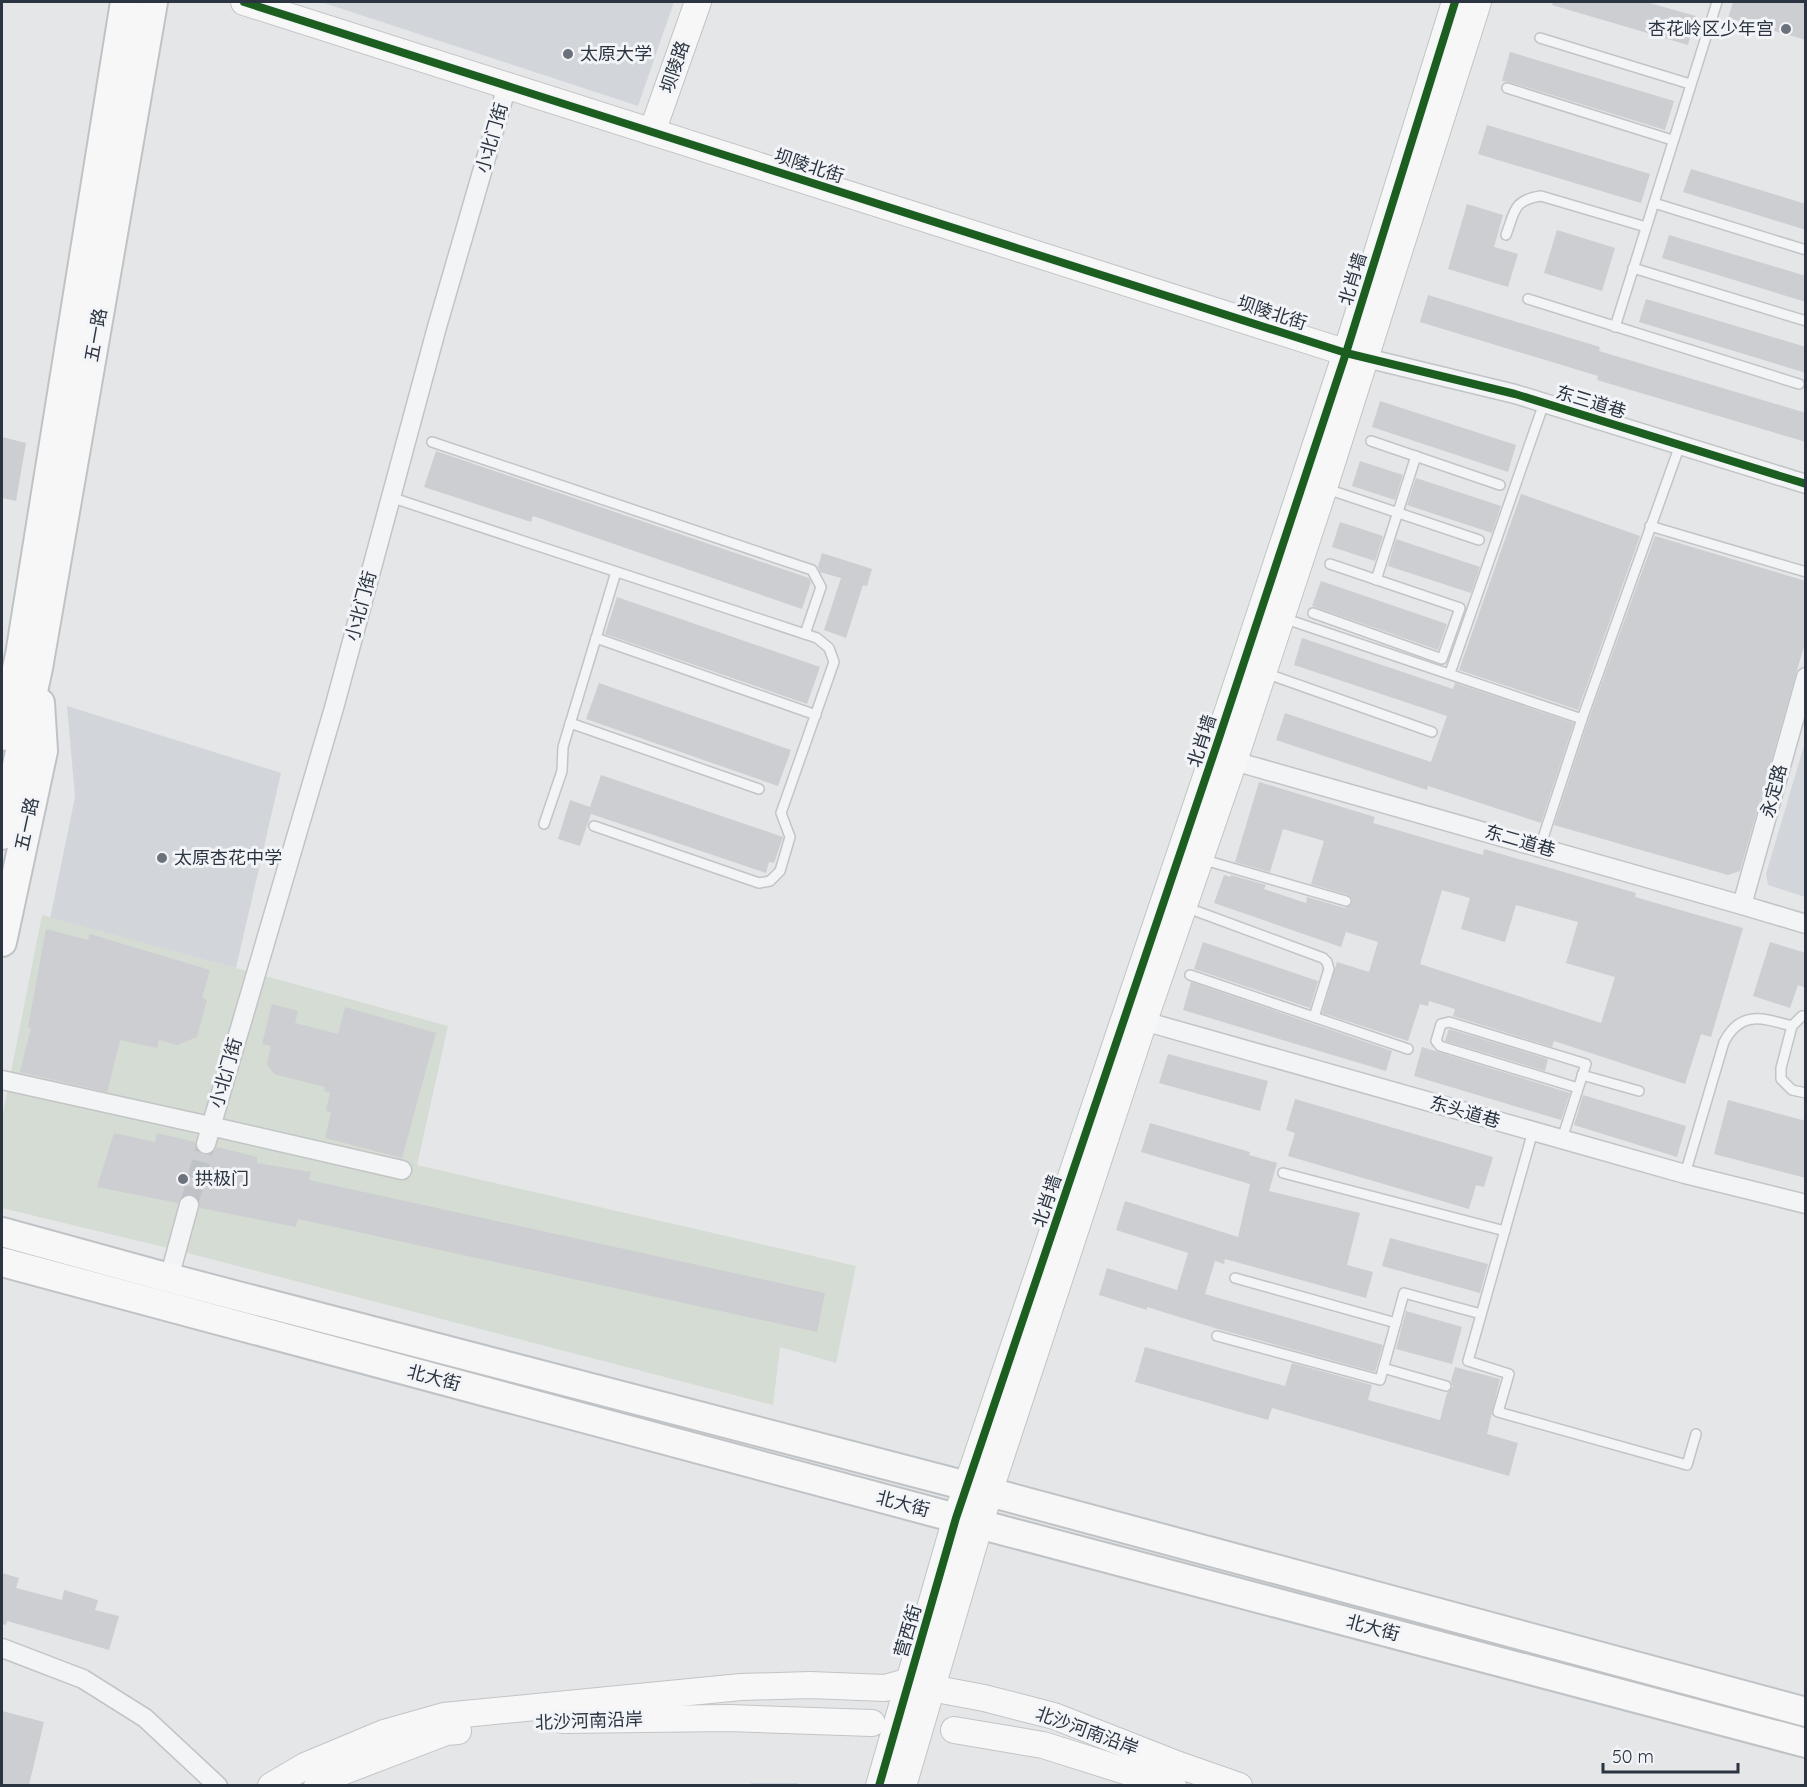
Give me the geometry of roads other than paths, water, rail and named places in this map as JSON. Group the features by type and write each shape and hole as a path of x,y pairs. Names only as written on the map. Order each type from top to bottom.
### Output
{"main road":[{"name":"五一路","path":"2,834 125,2"},
{"name":"五一路","path":"2,736 29,662 153,2"},
{"name":"五一路","path":"2,700 29,662"},
{"name":"五一路","path":"2,942 43,751 29,662"},
{"path":"2,1232 169,1278 978,1489 1806,1713"},
{"name":"北大街","path":"2,1262 1806,1743"}],"street":[{"name":"坝陵北街","path":"244,2 1356,356"},
{"name":"坝陵路","path":"652,132 698,2"},
{"name":"北肖墙","path":"978,1489 1356,356 1455,2"},
{"path":"1135,1019 1184,906 1235,757 1324,488 1356,356 1478,2"},
{"name":"小北门街","path":"210,1125 334,708 390,497 507,86"},
{"name":"东三道巷","path":"1356,356 1504,391 1806,484"},
{"name":"永定路","path":"1744,901 1806,677"},
{"name":"东二道巷","path":"1235,757 1744,901 1806,915"},
{"name":"东二道巷","path":"1744,901 1806,924"},
{"name":"东头道巷","path":"1135,1019 1685,1174 1806,1204"},
{"name":"小北门街","path":"2,1080 402,1170"},
{"path":"206,1144 210,1125"},
{"path":"169,1278 189,1205"},
{"name":"营西街","path":"903,1785 905,1740 978,1489"},
{"path":"2,1648 83,1679 145,1718 218,1785"},
{"path":"271,1785 305,1766 384,1733 444,1716 741,1687 810,1685 885,1688 920,1685"},
{"name":"北沙河南沿岸","path":"920,1685 1054,1716 1179,1766 1239,1785"},
{"name":"北沙河南沿岸","path":"317,1785 339,1773 446,1732 553,1720 729,1718 872,1723"},
{"name":"北沙河南沿岸","path":"954,1730 1043,1746 1173,1785"},
{"name":"营西街","path":"879,1785 905,1740"}],"lane":[{"path":"1615,327 1717,2"},
{"path":"1540,38 1690,84"},
{"path":"1507,88 1672,140"},
{"path":"1506,235 1516,207 1526,198 1541,196 1646,227"},
{"path":"1654,203 1806,249"},
{"path":"1633,268 1806,321"},
{"path":"1528,299 1798,384"},
{"path":"1450,673 1544,403"},
{"path":"1371,441 1500,485"},
{"path":"432,442 812,570 821,587 805,634"},
{"path":"1541,842 1582,718 1680,445"},
{"path":"1376,579 1416,456"},
{"path":"1324,488 1479,540"},
{"path":"390,497 817,638 829,648 834,662 781,813 790,837 780,871 770,881 759,883 594,826"},
{"path":"1650,526 1806,572"},
{"path":"1313,613 1442,659 1460,608 1330,564"},
{"path":"544,824 562,771 562,747 616,572"},
{"path":"1281,618 1582,718"},
{"path":"596,638 816,715"},
{"path":"1263,673 1432,732"},
{"path":"570,723 759,789"},
{"path":"1200,858 1346,901"},
{"path":"1184,906 1323,958 1329,969 1314,1017"},
{"path":"1190,975 1408,1049"},
{"path":"1806,1016 1802,1016 1792,1026 1781,1068 1781,1079 1792,1090 1806,1093"},
{"path":"1685,1174 1724,1042 1730,1030 1742,1021 1759,1018 1792,1026"},
{"path":"1562,1139 1586,1064 1449,1022 1441,1024 1436,1041 1440,1046 1578,1088"},
{"path":"1582,1075 1639,1091"},
{"path":"1533,1131 1468,1361 1509,1374 1498,1412 1687,1465 1696,1434"},
{"path":"1283,1173 1505,1231"},
{"path":"1235,1278 1396,1323"},
{"path":"1216,1336 1380,1380 1404,1293 1481,1314"},
{"path":"1383,1368 1446,1386"}],"waterway":[{"path":"752,1786 797,1786"}],"tunnel":[{"path":"189,1205 206,1144"}],"place":[{"name":"杏花岭区少年宫","path":"1786,29"},
{"name":"太原大学","path":"568,54"},
{"name":"太原杏花中学","path":"162,858"},
{"name":"拱极门","path":"183,1179"}]}
